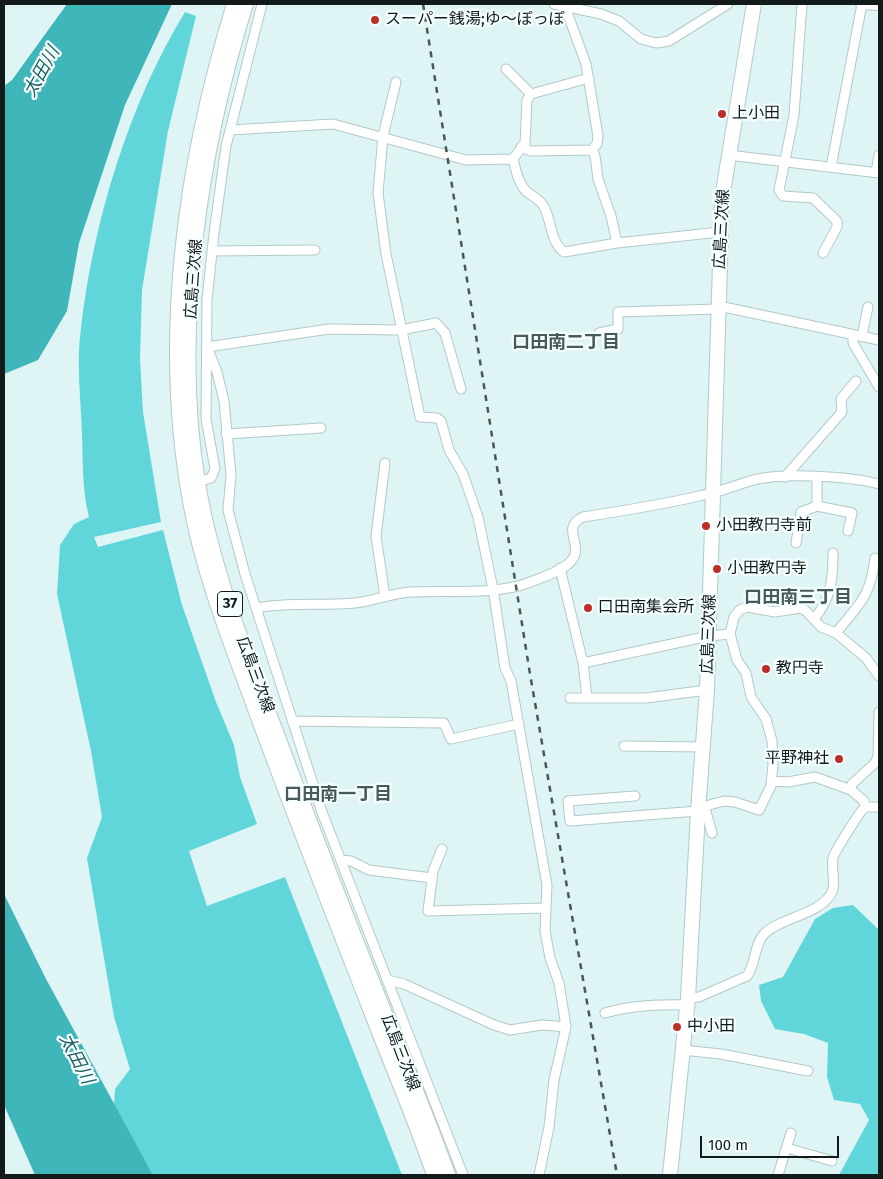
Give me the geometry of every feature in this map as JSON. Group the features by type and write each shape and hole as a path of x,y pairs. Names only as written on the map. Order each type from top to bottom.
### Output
{"main road":[{"name":"広島三次線","path":"234,4 215,75 194,171 182,272 178,352 179,409 211,586 303,839 434,1175"},
{"name":"広島三次線","path":"246,4 215,124 202,198 194,273 190,377 193,484 223,584 258,685 448,1175"},
{"name":"広島三次線","path":"670,1175 687,1002 707,690 720,232 728,155 754,4"}],"street":[{"path":"193,484 211,478 215,469 206,419 207,300 230,130 262,4"},
{"path":"554,4 601,14 619,21 641,39 656,44 669,41 728,4"},
{"path":"802,4 794,115 779,190 783,196 813,198 838,221 837,227 823,253"},
{"path":"831,167 861,4 879,5"},
{"path":"521,147 531,151 592,150 597,144 598,136 589,78 564,5"},
{"path":"506,69 531,94"},
{"path":"589,78 531,94 527,100 525,143 513,159 519,181 526,191 538,199 544,207 558,248 564,252 617,243 720,232"},
{"path":"396,82 383,136 378,193 384,240 420,417 437,418 441,421 449,450 456,465 463,474 478,517 493,588 506,668 511,681 547,885 545,931 550,958 559,983 566,1027 554,1080 549,1128 539,1175"},
{"path":"230,130 333,124 466,160 513,159"},
{"path":"592,150 598,179 612,216 617,243"},
{"path":"728,155 878,173 879,154"},
{"path":"212,252 315,250"},
{"path":"598,333 618,329 618,312 719,307 879,340"},
{"path":"868,307 853,343 879,387"},
{"path":"207,347 329,329 401,330 436,323 445,333 461,389"},
{"path":"207,347 218,372 224,400 231,475 228,510 256,608 292,721 341,860 463,1175"},
{"path":"785,477 842,412 841,399 856,381"},
{"path":"226,434 321,428"},
{"path":"385,463 376,536 385,596"},
{"path":"256,608 272,605 356,602 408,592 493,588 527,583 560,568 572,560 575,550 572,527 575,521 583,517 653,506 714,493 751,481 785,477 879,482"},
{"path":"817,478 817,506"},
{"path":"796,543 801,512 817,506 852,512 848,531"},
{"path":"814,619 825,605 833,571 833,554"},
{"path":"836,633 866,597 872,583 875,558"},
{"path":"560,568 583,664 587,698"},
{"path":"635,796 568,801 570,821 700,809 710,804 724,801 736,802 759,810 771,781 773,764 772,741 766,718 751,697 746,673 737,660 730,634 734,617 740,610 748,607 775,612 800,608 806,611 822,627 836,633 866,658 879,676"},
{"path":"583,664 709,636 730,634"},
{"path":"570,698 646,698 707,690"},
{"path":"851,790 854,780 875,763 878,757 879,712"},
{"path":"292,721 444,723 451,739 519,724"},
{"path":"624,746 703,747"},
{"path":"771,781 796,782 814,777 851,790 864,801 865,807"},
{"path":"605,1013 624,1007 687,1002 747,976 752,970 760,941 764,935 775,926 825,901 832,892 833,859 836,850 853,828 860,811 872,805 879,807"},
{"path":"700,809 712,833"},
{"path":"442,849 432,878 428,911 546,908"},
{"path":"341,860 351,861 369,870 432,878"},
{"path":"387,980 404,984 494,1025 510,1030 542,1025 566,1027"},
{"path":"682,1050 721,1054 808,1071"},
{"path":"778,1175 791,1133"},
{"path":"787,1148 832,1161"}],"shaded area":[{"path":"185,12 196,16 168,131 142,290 140,359 143,412 161,522 94,537 98,547 163,530 182,605 216,702 234,745 240,777 257,824 189,851 207,906 285,877 402,1175 153,1175 114,1105 115,1089 130,1069 114,1017 87,858 102,817 91,751 57,594 60,545 74,524 89,517 83,476 79,354 81,328 94,247 116,165 131,124 165,47"},
{"path":"853,905 879,930 879,1175 839,1175 869,1120 860,1104 834,1100 827,1077 828,1043 804,1034 775,1029 761,1001 759,985 783,977 815,919 833,908"}],"water":[{"name":"太田川","path":"67,4 172,4 125,105 79,243 67,311 38,360 4,374 4,86 12,80"},
{"name":"太田川","path":"4,894 46,979 153,1175 35,1175 4,1105"}],"railway":[{"path":"423,4 530,674 617,1175"}],"place":[{"name":"スーパー銭湯;ゆ～ぽっぽ","path":"375,20"},
{"name":"上小田","path":"722,114"},
{"name":"小田教円寺前","path":"706,526"},
{"name":"小田教円寺","path":"717,569"},
{"name":"口田南集会所","path":"588,608"},
{"name":"教円寺","path":"766,669"},
{"name":"平野神社","path":"839,759"},
{"name":"中小田","path":"677,1027"}],"district":[{"name":"口田南二丁目","path":"566,343"},
{"name":"口田南三丁目","path":"798,598"},
{"name":"口田南一丁目","path":"338,795"}]}
